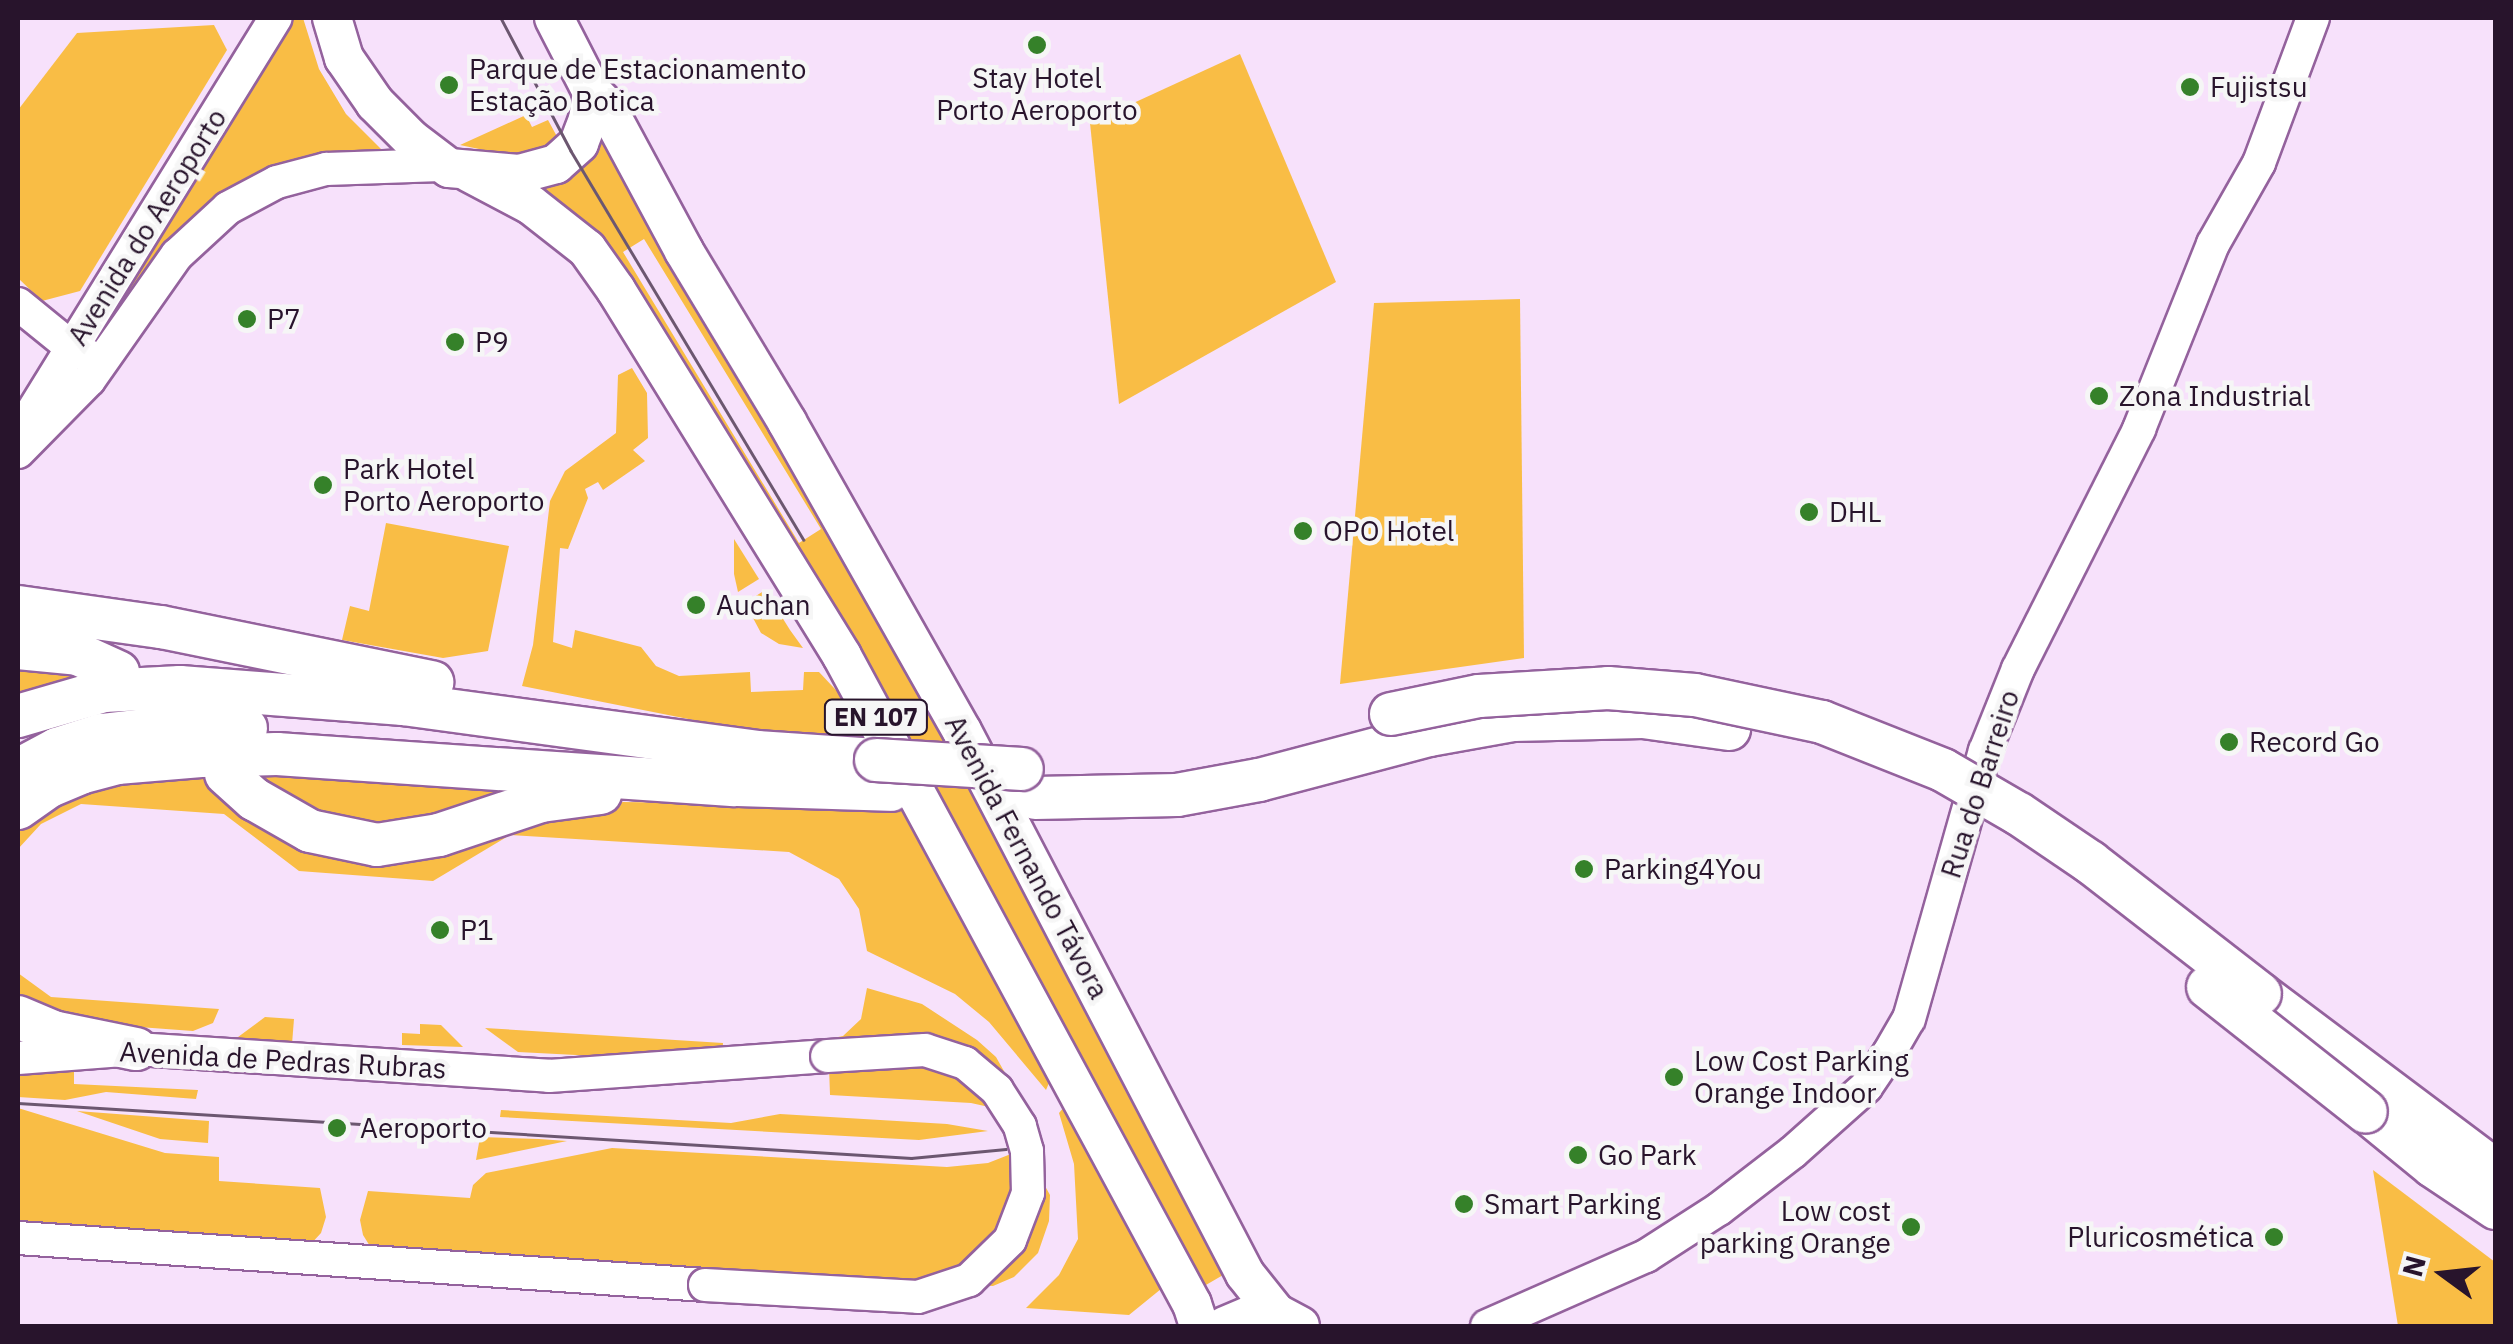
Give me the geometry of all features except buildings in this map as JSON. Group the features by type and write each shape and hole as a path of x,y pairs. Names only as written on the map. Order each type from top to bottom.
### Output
{"highway":[{"path":"18,607 180,631 562,708 706,744"},
{"path":"18,620 66,616"},
{"path":"18,648 78,654 118,672"},
{"path":"18,716 104,690 180,687 403,704 706,744 884,775 1178,795 1260,780 1429,734 1513,720 1600,716 1729,728 1853,762 1977,821 2130,926 2432,1166 2496,1208"},
{"path":"1028,783 1100,772 1184,766 1478,696 1608,688 1709,697 1822,722 1942,770 2019,814 2090,862 2496,1170"},
{"path":"18,770 58,748 101,735 180,726 580,745 706,744"},
{"path":"18,808 50,786 80,773 117,764 201,756 278,754 735,785"},
{"path":"226,774 254,799 298,825 340,840 377,845 440,835 541,801 622,791 884,775"},
{"path":"18,1017 53,1032 136,1049"}],"main road":[{"name":"Avenida do Aeroporto","path":"18,436 276,18"},
{"name":"EN 107","path":"332,18 344,58 375,103 456,169 531,204 587,249 616,290 852,673 1192,1304 1199,1326"},
{"name":"Avenida Fernando Távora","path":"554,18 592,92 606,106 684,251 787,422 942,697 1245,1274 1288,1320"},
{"name":"Rua do Barreiro","path":"1487,1326 1646,1256 1718,1209 1794,1152 1866,1088 1889,1053 1909,1019 1985,751 2018,669 2139,429 2213,244 2259,163 2313,18"},
{"path":"456,169 519,174 556,164 578,143 588,120 592,92"},
{"name":"Avenida do Aeroporto","path":"18,452 103,362 177,255 228,208 277,182 326,169 456,169"},
{"path":"18,304 71,347 103,362"},
{"name":"Avenida de Pedras Rubras","path":"18,1058 136,1049 549,1076 898,1049 945,1055 982,1076 1010,1107 1027,1151 1028,1194 1010,1240 969,1280 944,1292 897,1298 18,1238"},
{"name":"EN 107","path":"1225,1326 1239,1316 1288,1320"}],"shaded area":[{"path":"289,18 303,18 319,69 346,114 382,150 310,159 121,312 115,308"},
{"path":"214,25 227,50 80,291 42,301 18,278 18,110 77,33"},
{"path":"1240,54 1336,282 1119,404 1090,123"},
{"path":"526,115 532,127 548,120 560,142 522,158 460,145"},
{"path":"600,124 954,740 1230,1271 1199,1289 963,843 532,186","holes":["644,239 821,529 799,543 623,252"]},
{"path":"1520,299 1524,658 1340,684 1374,303"},
{"path":"632,368 647,393 648,438 633,450 645,461 603,490 598,482 585,489 588,498 568,549 560,548 553,642 572,648 575,630 641,647 656,666 679,676 750,672 751,692 803,690 804,672 819,672 849,704 867,739 789,739 522,686 533,645 550,501 565,471 616,433 618,375"},
{"path":"386,523 509,546 488,651 443,658 342,640 350,606 369,611"},
{"path":"734,539 759,579 738,592 734,574"},
{"path":"765,590 803,648 779,644 761,633 745,603"},
{"path":"18,661 96,673 18,701"},
{"path":"258,772 515,781 512,796 485,805 365,828 265,796"},
{"path":"205,773 307,848 623,802 899,806 1049,1083 1046,1090 989,1022 955,994 867,951 859,909 839,879 789,852 510,835 433,881 299,871 224,814 81,804 41,824 18,849 18,833 24,824 54,803 135,777"},
{"path":"18,973 51,997 219,1009 213,1023 193,1031 71,1022 18,997"},
{"path":"867,988 922,1004 977,1040 996,1057 1036,1128 998,1109 971,1103 830,1095 828,1039 843,1036 861,1019"},
{"path":"265,1017 294,1019 292,1044 234,1040"},
{"path":"420,1024 441,1025 463,1047 402,1045 402,1033 420,1034"},
{"path":"485,1028 723,1043 722,1055 634,1058 518,1052"},
{"path":"74,1067 74,1084 198,1090 196,1099 106,1092 65,1100 18,1097 18,1073"},
{"path":"1064,1107 1161,1289 1129,1315 1026,1308 1059,1275 1078,1239 1074,1164 1059,1113"},
{"path":"18,1108 165,1153 219,1157 219,1181 320,1188 326,1217 321,1233 309,1246 18,1225"},
{"path":"501,1110 731,1123 780,1114 947,1124 988,1131 919,1140 500,1117"},
{"path":"77,1111 209,1121 208,1143 160,1139"},
{"path":"480,1137 539,1139 567,1141 476,1160"},
{"path":"612,1148 947,1167 988,1163 1016,1152 1035,1168 1050,1195 1049,1221 1038,1253 1014,1277 993,1286 373,1251 363,1235 360,1220 368,1191 470,1198 473,1185 486,1173"},
{"path":"2373,1170 2495,1262 2495,1326 2398,1326"}],"tram line":[{"path":"501,18 571,151 804,540"},
{"path":"18,1103 911,1158 1006,1149"}],"place":[{"name":"Stay Hotel Porto Aeroporto","path":"1037,45"},
{"name":"Parque de Estacionamento Estação Botica","path":"449,85"},
{"name":"Fujistsu","path":"2190,87"},
{"name":"P7","path":"247,319"},
{"name":"P9","path":"455,342"},
{"name":"Zona Industrial","path":"2099,396"},
{"name":"Park Hotel Porto Aeroporto","path":"323,485"},
{"name":"DHL","path":"1809,512"},
{"name":"OPO Hotel","path":"1303,531"},
{"name":"Auchan","path":"696,605"},
{"name":"Record Go","path":"2229,742"},
{"name":"Parking4You","path":"1584,869"},
{"name":"P1","path":"440,930"},
{"name":"Low Cost Parking Orange Indoor","path":"1674,1077"},
{"name":"Aeroporto","path":"337,1128"},
{"name":"Go Park","path":"1578,1155"},
{"name":"Smart Parking","path":"1464,1204"},
{"name":"Low cost parking Orange","path":"1911,1227"},
{"name":"Pluricosmética","path":"2274,1237"}]}
